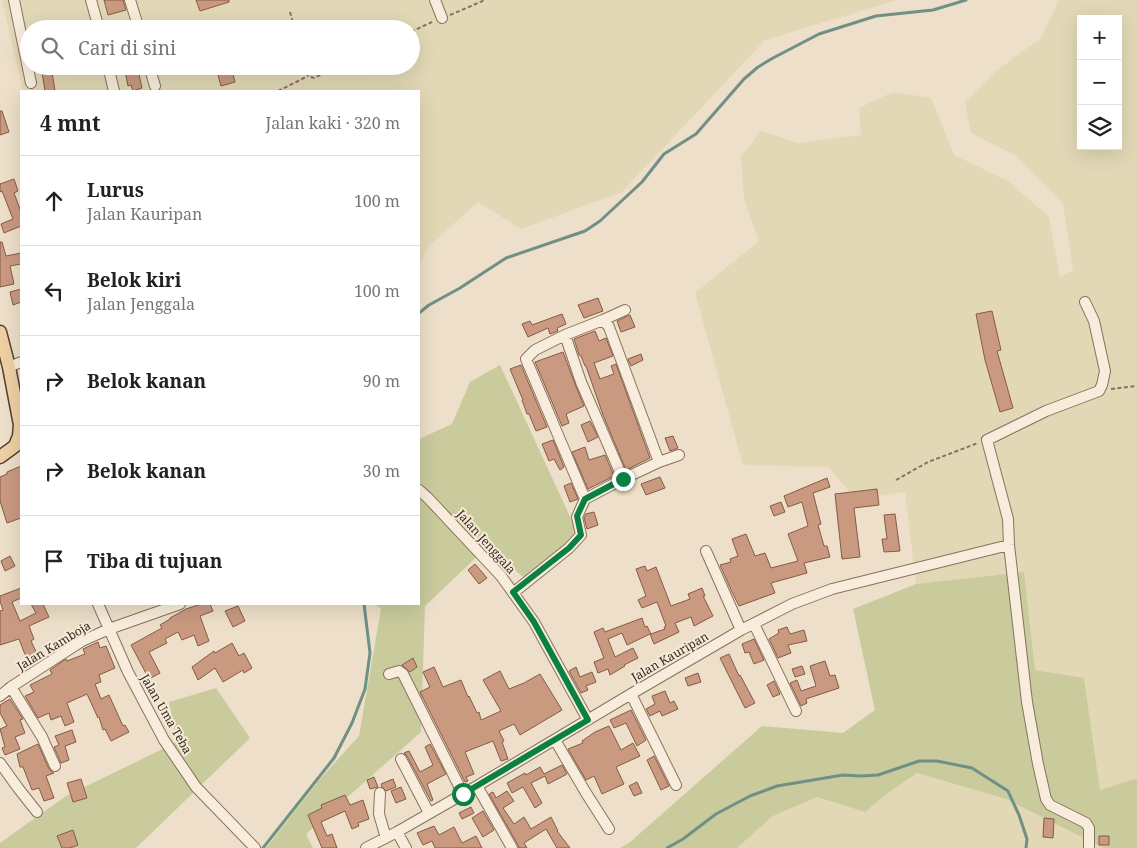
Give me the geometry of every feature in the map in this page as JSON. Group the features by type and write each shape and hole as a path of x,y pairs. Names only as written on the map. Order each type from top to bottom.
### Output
{"main road":[{"path":"0,332 9,363 20,426 18,440 0,457"}],"street":[{"path":"14,0 20,29"},
{"path":"91,0 97,20"},
{"path":"130,0 136,20"},
{"path":"435,0 442,18"},
{"path":"29,75 31,83"},
{"path":"110,75 114,90"},
{"path":"152,75 155,86"},
{"path":"1086,302 1094,321 1105,371 1099,391 1046,411 987,440 1008,519 1009,545 1027,702 1046,799 1050,805 1086,823 1089,828 1089,848"},
{"path":"585,499 526,359 535,350 625,310"},
{"path":"603,320 609,327 659,462"},
{"path":"566,335 581,382 623,479"},
{"path":"513,592 569,548 581,535 577,516 585,499 659,462 679,455"},
{"name":"Jalan Jenggala","path":"420,491 501,576 513,592 534,622 588,720"},
{"name":"Jalan Kauripan","path":"366,848 477,786 741,630 792,604 832,589 1009,545"},
{"path":"706,552 741,630"},
{"name":"Jalan Uma Teba","path":"98,605 128,672 164,740 196,787 255,848"},
{"name":"Jalan Kamboja","path":"0,696 82,641 109,629 177,605"},
{"path":"754,624 796,710"},
{"path":"389,674 399,671 403,674 463,794"},
{"path":"12,687 42,737 54,766"},
{"path":"631,694 676,785"},
{"path":"555,740 609,829"},
{"path":"401,759 428,814"},
{"path":"0,763 37,812"},
{"path":"477,786 512,848"},
{"path":"380,793 379,814 386,838"},
{"path":"397,832 406,848"}],"path":[{"path":"290,12 292,20"},
{"path":"280,90 308,76 314,78 320,75"},
{"path":"1099,391 1137,386"},
{"path":"896,480 928,462 987,440"}],"shaded area":[{"path":"2,0 897,0 765,40 622,192 521,229 478,202 426,249 420,267 420,90 23,90"},
{"path":"1059,0 1137,0 1137,778 1100,790 1084,678 1035,670 1024,572 916,584 905,492 855,499 829,467 743,465 695,293 759,241 744,199 741,156 761,131 798,143 861,135 859,108 893,92 931,98 954,155 1008,181 1049,217 1060,277 1073,270 1063,203 1015,155 971,133 965,102 996,71 1041,38"},
{"path":"916,773 1006,799 1104,848 737,848 773,816 817,796 865,812 887,793"}],"green space":[{"path":"500,365 578,534 524,578 488,546 425,606 421,732 306,834 313,848 266,848 320,779 359,736 381,609 376,605 420,605 420,439 452,424 470,382"},
{"path":"1024,572 1035,670 1084,678 1100,790 1137,778 1137,848 1104,848 1006,799 917,773 865,812 817,797 773,816 737,848 620,848 629,843 762,726 843,733 875,710 853,609 916,584"},
{"path":"216,688 250,738 136,848 0,848 0,843 66,796 177,742 169,702"}],"building":[{"path":"104,0 123,0 126,10 108,15"},
{"path":"196,0 229,0 229,2 200,11"},
{"path":"42,75 52,75 55,90 45,90"},
{"path":"126,75 139,75 142,88 133,90 131,85 128,86"},
{"path":"218,75 233,75 235,82 221,86"},
{"path":"0,111 2,111 9,132 0,135"},
{"path":"14,179 18,191 14,193 20,209 20,226 4,233 1,224 13,219 2,191 0,192 0,184"},
{"path":"0,242 2,242 6,256 20,253 20,264 10,266 14,284 0,287"},
{"path":"20,289 20,302 13,305 10,292"},
{"path":"598,298 603,311 584,318 578,305"},
{"path":"992,311 1001,350 997,351 1013,408 1000,412 985,360 976,314"},
{"path":"562,314 566,324 557,328 558,331 550,334 548,328 528,337 522,324 530,321 532,325"},
{"path":"630,315 635,327 621,332 617,321"},
{"path":"595,331 599,341 606,338 613,356 594,363 600,379 614,374 611,366 616,364 650,458 626,470 574,339"},
{"path":"563,352 584,406 566,414 569,423 562,426 535,362"},
{"path":"641,354 643,360 631,366 628,359"},
{"path":"521,365 547,427 536,431 529,414 527,414 510,369"},
{"path":"590,421 598,437 588,442 581,425"},
{"path":"673,436 678,448 670,451 665,438"},
{"path":"553,440 564,467 560,470 554,459 549,461 542,444"},
{"path":"585,447 589,460 605,455 614,476 588,489 572,452"},
{"path":"20,466 20,518 7,523 0,501 0,477 7,474 7,472"},
{"path":"660,477 665,488 646,495 641,484"},
{"path":"827,478 830,487 813,493 821,524 818,525 824,546 827,546 830,557 804,563 807,573 771,583 775,593 739,606 720,565 731,562 730,559 738,556 732,539 746,534 755,556 765,553 771,568 798,561 788,534 808,526 802,502 788,507 784,496"},
{"path":"571,483 578,499 570,502 564,486"},
{"path":"877,489 879,505 854,508 860,557 842,559 835,494"},
{"path":"781,502 785,512 774,516 770,506"},
{"path":"594,512 598,525 587,529 584,518 586,514"},
{"path":"895,514 900,551 884,552 882,539 887,539 884,515"},
{"path":"10,556 15,566 5,571 1,561"},
{"path":"475,564 487,578 479,584 468,570"},
{"path":"645,566 647,571 656,567 671,606 690,599 688,594 702,588 705,596 703,596 713,616 694,626 691,617 675,623 679,632 654,644 650,634 627,645 622,633 608,639 615,657 633,648 638,658 610,675 608,669 598,673 594,662 604,658 594,632 603,628 605,632 642,618 645,627 647,626 651,634 665,629 664,627 666,626 657,602 642,608 638,600 646,596 636,569"},
{"path":"20,588 20,598 12,602 20,621 36,613 32,605 43,605 49,617 29,626 34,639 31,641 40,660 31,666 19,639 0,645 0,611 3,610 0,596"},
{"path":"198,605 210,605 213,611 200,616 209,641 198,646 194,635 182,640 178,632 165,639 167,643 149,652 160,673 149,679 131,645 162,628 160,625 186,609"},
{"path":"238,606 245,621 233,627 225,611"},
{"path":"787,627 790,634 804,630 807,641 788,645 791,653 778,658 769,639 779,633 778,630"},
{"path":"754,639 764,660 754,664 749,652 745,653 742,644"},
{"path":"98,642 100,648 106,646 115,668 99,675 101,682 95,684 101,699 109,695 123,726 125,725 129,732 111,741 105,729 103,730 99,717 87,694 67,703 74,722 65,726 61,716 51,720 49,713 38,718 25,696 34,692 30,685 52,674 50,670 66,659 67,661 85,654 83,649"},
{"path":"232,643 239,656 244,653 252,668 244,673 243,670 223,682 215,668 198,680 192,667 214,651 215,653"},
{"path":"729,654 755,703 745,708 720,658"},
{"path":"413,658 417,667 410,672 402,665"},
{"path":"825,661 830,676 835,675 839,688 806,699 807,703 801,706 790,683 797,680 801,691 816,686 810,666"},
{"path":"802,666 805,674 795,677 792,669"},
{"path":"434,667 443,687 461,680 477,713 479,712 481,720 501,711 483,680 500,671 509,689 540,674 562,710 520,735 514,724 499,731 504,741 502,742 508,759 501,761 493,741 465,752 474,774 466,777 468,781 465,782 420,692 430,687 423,672"},
{"path":"576,667 580,677 592,672 596,682 586,686 588,690 581,693 569,671"},
{"path":"698,673 701,682 688,686 685,678"},
{"path":"774,681 780,694 773,697 767,685"},
{"path":"665,691 670,703 674,701 678,709 662,716 660,711 650,716 646,709 655,704 652,696"},
{"path":"10,699 23,719 20,720 25,733 15,737 20,749 5,755 2,748 5,747 0,729 7,726 0,713 0,705"},
{"path":"631,710 646,740 637,746 626,723 614,728 610,720"},
{"path":"609,726 621,750 633,743 640,756 616,767 624,784 602,794 594,776 586,780 568,749 583,743 582,741 595,732"},
{"path":"72,730 76,742 65,746 69,760 61,763 54,747 59,745 55,736"},
{"path":"38,744 49,769 54,773 46,776 54,798 44,801 39,788 32,790 23,767 20,767 17,754"},
{"path":"430,744 446,774 427,784 433,800 431,801 404,753 409,751 420,772 433,765 425,747"},
{"path":"654,756 669,786 661,790 647,760"},
{"path":"562,765 567,774 548,784 545,776 531,783 542,803 535,808 523,787 512,793 507,783 540,767 544,774"},
{"path":"374,777 378,787 370,789 367,780"},
{"path":"81,779 87,798 73,802 67,783"},
{"path":"393,779 396,787 386,791 381,784"},
{"path":"637,782 642,793 634,796 629,786"},
{"path":"401,787 406,799 396,803 391,791"},
{"path":"507,791 514,801 503,808 514,824 524,817 531,829 551,817 557,831 570,848 557,848 546,829 524,843 527,848 519,848 489,794 493,792 496,798"},
{"path":"345,795 350,805 363,800 369,819 358,823 359,826 352,829 345,811 321,822 327,836 332,834 337,848 322,848 308,815 322,808 321,805"},
{"path":"471,807 474,813 462,819 459,813"},
{"path":"483,811 494,830 483,837 472,818"},
{"path":"1044,818 1054,819 1053,838 1043,837"},
{"path":"434,826 439,835 454,827 462,843 476,836 482,848 435,848 432,841 423,845 417,833"},
{"path":"73,830 78,845 62,848 57,836"},
{"path":"1099,836 1109,836 1109,845 1099,845"}],"waterway":[{"path":"420,312 506,258 585,231 600,221 642,182 664,154 696,134 744,79 758,67 773,58 819,34 876,16 933,10 966,0"},
{"path":"263,848 334,758 352,723 365,689 370,653 364,605"},
{"path":"667,848 683,839 716,814 750,796 777,786 843,775 878,775 919,761 937,761 972,768 1008,791 1027,839 1026,848"}],"route":[{"path":"463,794 588,720 534,622 513,592 569,548 581,535 577,516 585,499 623,479"}]}
